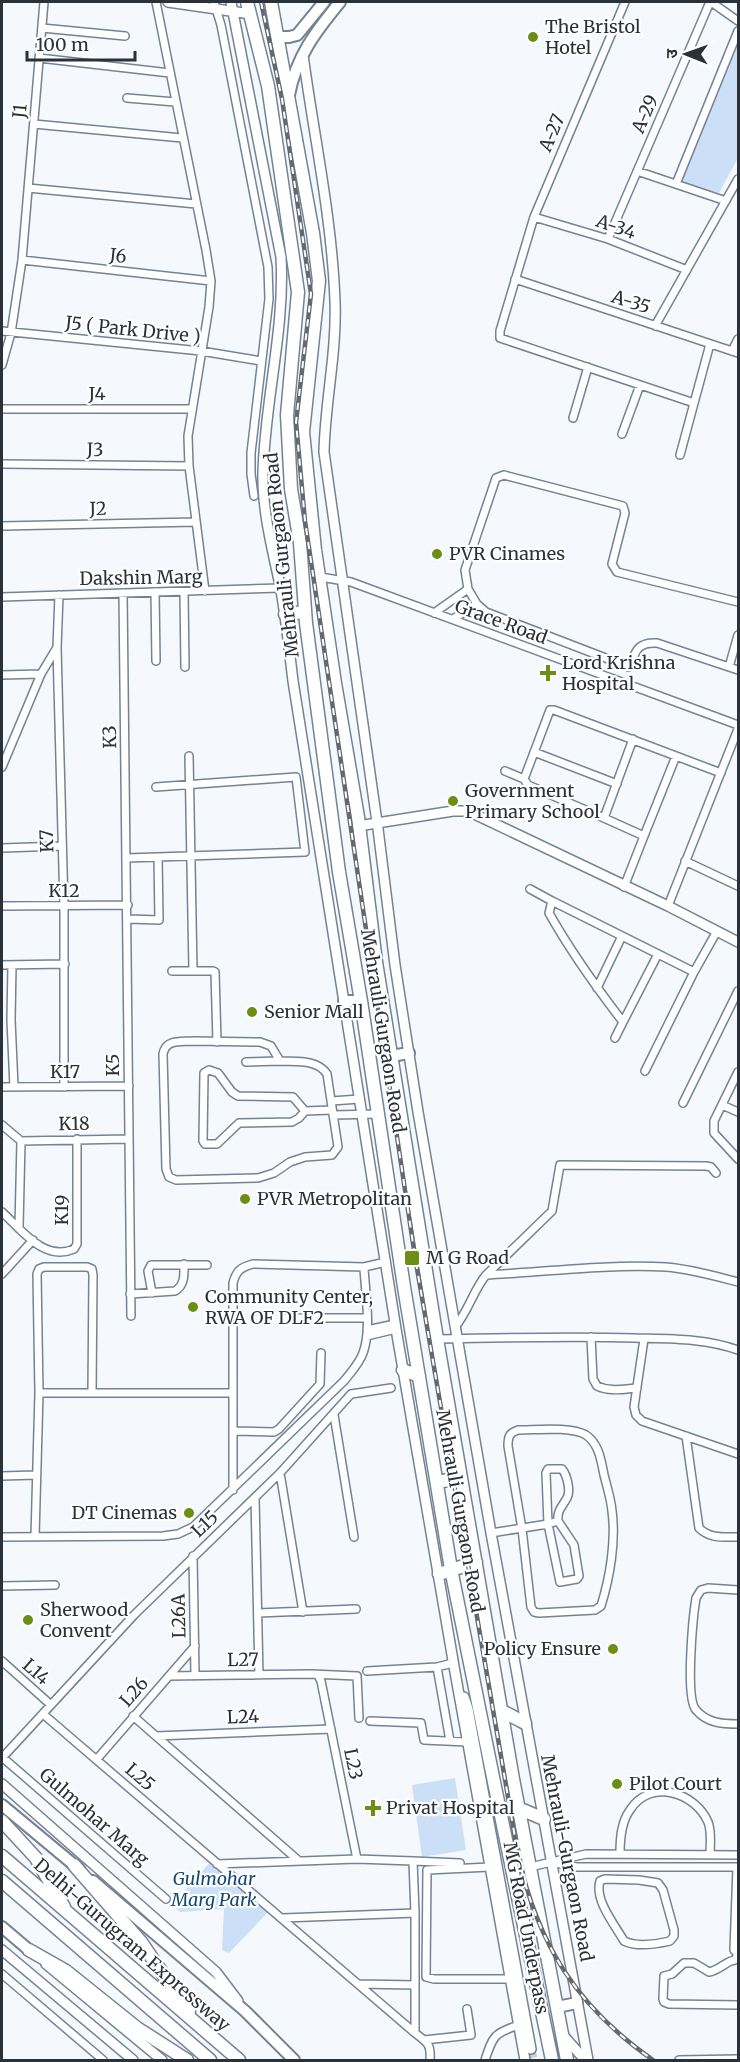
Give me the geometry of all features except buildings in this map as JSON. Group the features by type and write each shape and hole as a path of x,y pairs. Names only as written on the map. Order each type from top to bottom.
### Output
{"highway":[{"name":"Mehrauli Gurgaon Road","path":"271,2 313,233 319,281 303,432 315,550 358,826 376,962 460,1478 518,1808 567,2061"},
{"name":"Mehrauli Gurgaon Road","path":"249,8 268,86 298,292 287,416 291,489 300,543 305,612 339,872 452,1569 492,1777 552,2061"},
{"path":"285,614 305,612"},
{"path":"315,686 335,683"},
{"path":"403,1370 419,1376"},
{"path":"437,1482 460,1478"},
{"path":"439,1574 476,1562"},
{"path":"502,1712 525,1723"},
{"path":"518,1808 544,1819"},
{"path":"2,1821 36,1858 68,1915"},
{"name":"Delhi-Gurugram Expressway","path":"2,1856 239,2061"},
{"path":"74,1865 126,1924 168,1979 196,2023"},
{"name":"Delhi-Gurugram Expressway","path":"2,1881 210,2061"},
{"path":"29,1950 66,1971 137,2028 187,2061"}],"main road":[{"path":"277,37 297,35 324,2"},
{"path":"288,101 293,75 313,35 340,2"},
{"path":"344,1001 361,1001"},
{"path":"391,1056 409,1053"},
{"path":"2,1805 246,2011 294,2061"},
{"path":"2,1927 29,1950"},
{"path":"557,2007 578,2003"}],"street":[{"name":"J1","path":"2,365 11,333 22,260 44,2"},
{"path":"156,2 211,281 209,307 188,436 189,466 204,591"},
{"path":"168,2 214,5 233,12 249,8"},
{"path":"214,5 230,2 233,12 281,257 283,286 280,324 263,474 271,542 285,614 293,681 395,1326 525,2061"},
{"name":"A-27","path":"588,367 500,338 500,331 534,217 625,2"},
{"path":"711,2 738,21"},
{"name":"A-29","path":"608,239 711,2"},
{"path":"214,5 221,25 268,267 268,299 251,453 254,496"},
{"path":"42,28 125,36"},
{"path":"676,184 738,31"},
{"name":"Mehrauli-Gurgaon Road","path":"303,55 332,247 335,304 334,351 324,423 324,452 377,823 394,965 456,1338 578,2003 586,2061"},
{"path":"39,58 170,72"},
{"path":"127,98 175,102"},
{"path":"34,124 182,138"},
{"path":"637,171 726,201"},
{"path":"655,326 738,179"},
{"path":"28,188 196,204"},
{"name":"A-34","path":"534,217 608,239 687,270"},
{"name":"J6","path":"22,260 211,281"},
{"name":"A-35","path":"515,279 735,352"},
{"name":"J5 ( Park Drive )","path":"2,331 201,351 261,361"},
{"path":"735,352 738,339"},
{"path":"680,455 710,344"},
{"path":"573,418 588,367 694,403"},
{"path":"622,434 640,385"},
{"name":"J4","path":"2,409 192,409"},
{"name":"J3","path":"2,464 189,466"},
{"path":"738,602 617,572 612,564 625,513 622,506 504,475 496,478 466,567 468,589 477,604 486,612 629,667 636,650 641,645 657,643 738,670"},
{"name":"J2","path":"2,526 195,522"},
{"name":"Grace Road","path":"320,577 341,579 738,727"},
{"name":"Dakshin Marg","path":"2,597 280,588"},
{"path":"434,613 468,589"},
{"path":"155,592 156,661"},
{"path":"184,592 185,667"},
{"name":"K3","path":"123,593 127,881"},
{"name":"K7","path":"59,595 57,648 64,906 64,1087"},
{"path":"453,620 477,604"},
{"path":"729,667 738,635"},
{"path":"2,766 41,674 57,648"},
{"path":"2,675 41,674"},
{"path":"524,779 547,709 721,773"},
{"path":"668,906 738,727"},
{"path":"604,819 633,740"},
{"path":"534,752 617,784"},
{"path":"189,756 193,971"},
{"path":"624,887 676,756"},
{"path":"504,771 524,779 528,785 645,836"},
{"path":"127,858 305,852 296,777 156,787"},
{"path":"358,826 453,811 468,811 668,906 738,942"},
{"path":"2,848 62,846"},
{"path":"128,919 159,920 158,857"},
{"path":"686,861 738,886"},
{"name":"K5","path":"127,881 131,1316"},
{"path":"530,889 694,972"},
{"path":"552,901 549,913 568,946 623,1022"},
{"name":"K12","path":"2,906 128,905"},
{"path":"645,1071 717,931"},
{"path":"597,988 622,936"},
{"path":"615,1038 658,954"},
{"path":"2,965 64,964"},
{"path":"12,965 11,1020 14,1087"},
{"path":"172,971 213,971 217,975 217,1042"},
{"path":"683,1103 738,991"},
{"path":"2,1020 11,1020"},
{"path":"246,1062 280,1061 314,1064 322,1067 327,1074 338,1147 332,1155 304,1157 290,1162 274,1173 258,1178 176,1180 169,1177 166,1169 164,1048 170,1042 266,1043 280,1061"},
{"path":"305,1111 300,1118 292,1122 239,1123 217,1144 205,1144 203,1141 204,1073 209,1070 218,1073 232,1092 238,1096 293,1097 305,1111 362,1116 378,1114"},
{"path":"738,1072 714,1121 714,1132 738,1159"},
{"name":"K17","path":"2,1087 129,1086"},
{"path":"331,1101 360,1099"},
{"path":"723,1105 738,1112"},
{"path":"2,1125 21,1141 19,1227"},
{"name":"K19","path":"33,1240 44,1250 69,1252 74,1250 77,1244 77,1139"},
{"name":"K18","path":"21,1141 129,1139"},
{"path":"455,1327 461,1320 478,1284 552,1210 560,1165 706,1166 711,1167 716,1173"},
{"path":"2,1214 33,1240 2,1274"},
{"path":"233,1490 233,1283 236,1274 243,1267 253,1264 364,1267 386,1262"},
{"path":"130,1294 168,1292 180,1288 183,1281 184,1264"},
{"path":"152,1293 148,1271 151,1265 207,1264"},
{"path":"35,1537 39,1394 37,1274 39,1269 87,1267 92,1269 92,1394"},
{"path":"2,1537 163,1536 178,1534 193,1527 357,1366 364,1352 367,1333 364,1267"},
{"path":"486,1275 632,1267 699,1272 738,1282"},
{"path":"284,1318 367,1318"},
{"path":"367,1333 395,1326"},
{"path":"437,1339 591,1337 688,1339 738,1350"},
{"path":"591,1337 593,1379 597,1386 616,1390 637,1388"},
{"path":"644,1339 634,1407 636,1415 642,1421 738,1454"},
{"path":"233,1431 267,1433 279,1429 320,1384 321,1353"},
{"name":"L15","path":"51,1705 134,1615 280,1473 351,1394 391,1388"},
{"path":"39,1394 233,1392"},
{"path":"334,1415 354,1537"},
{"path":"518,1430 583,1433 593,1441 600,1454 610,1498 614,1532 608,1584 601,1606 595,1610 534,1612 531,1607 522,1528 508,1438 512,1432 518,1430"},
{"path":"686,1436 699,1528 705,1534 714,1537 738,1537"},
{"path":"562,1468 566,1473 568,1491 567,1498 560,1507 558,1521 574,1545 579,1576 577,1579 560,1582 548,1524 546,1473 548,1469 562,1468"},
{"path":"280,1473 303,1612"},
{"path":"2,1476 36,1474"},
{"path":"255,1498 259,1675"},
{"path":"491,1533 558,1521"},
{"name":"L26A","path":"193,1556 195,1676"},
{"path":"2,1586 55,1586"},
{"path":"738,1590 708,1588 701,1590 696,1598 690,1690 694,1708 706,1719 722,1724 738,1724"},
{"path":"258,1613 356,1610"},
{"name":"L26","path":"97,1759 195,1646"},
{"name":"L14","path":"2,1661 51,1705"},
{"path":"437,1667 450,1741"},
{"path":"367,1671 454,1668"},
{"name":"MG Road Underpass","path":"454,1668 468,1709 531,2049"},
{"name":"L23","path":"318,1675 357,1859"},
{"name":"L27","path":"169,1676 357,1676 359,1718"},
{"path":"2,1758 51,1705"},
{"name":"L25","path":"43,1714 424,2040"},
{"path":"133,1716 299,1861"},
{"path":"370,1721 421,1723 424,1740 467,1742"},
{"name":"L24","path":"156,1736 331,1729"},
{"name":"Gulmohar Marg","path":"2,1758 166,1899"},
{"path":"2,1784 216,1972 246,2011"},
{"path":"620,1854 624,1821 630,1808 640,1798 652,1793 673,1792 685,1797 698,1808 708,1823 710,1855"},
{"path":"530,1867 586,1854 738,1855"},
{"path":"217,1864 357,1859 490,1865"},
{"path":"412,1861 415,1913 415,2033"},
{"path":"552,1863 577,1867 737,1867 734,1950 728,1953 728,1956 735,1961 717,1971 709,1972 689,1962 678,1967 672,1974 663,1978 663,2002 738,2005"},
{"path":"490,1865 427,1870 426,1977 434,1979 510,1979"},
{"path":"620,1867 620,1879"},
{"path":"605,1879 620,1879 654,1882 661,1886 674,1930 674,1936 670,1941 634,1944 624,1941 603,1904 598,1887 600,1881 605,1879"},
{"path":"283,1918 415,1913"},
{"path":"2,1950 133,2061"},
{"path":"29,1950 162,2061"},
{"path":"2,1974 103,2061"},
{"path":"359,1984 415,1985"},
{"path":"424,2040 471,2035 467,2009"},
{"path":"485,2061 495,2035 519,2025"},
{"path":"562,2034 586,2061"},
{"path":"424,2040 430,2047 430,2061"},
{"path":"679,2061 738,2059"}],"green space":[{"path":"738,44 738,158 719,193 680,182"},
{"path":"455,1778 466,1850 422,1857 412,1785"},
{"name":"Gulmohar Marg Park","path":"211,1861 270,1910 229,1953 222,1950 224,1909 180,1912 172,1905"}],"tunnel":[{"path":"531,2049 533,2060"}],"railway":[{"path":"261,2 282,99 311,294 296,422 305,521 415,1257 518,1855 537,1918 564,1971 582,1996 603,2018 626,2040 653,2060"}],"place":[{"name":"The Bristol Hotel","path":"533,37"},
{"name":"PVR Cinames","path":"437,554"},
{"name":"Lord Krishna Hospital","path":"548,673"},
{"name":"Government Primary School","path":"453,801"},
{"name":"Senior Mall","path":"252,1012"},
{"name":"PVR Metropolitan","path":"245,1199"},
{"name":"M G Road","path":"412,1258"},
{"name":"Community Center, RWA OF DLF2","path":"193,1307"},
{"name":"DT Cinemas","path":"189,1513"},
{"name":"Sherwood Convent","path":"28,1620"},
{"name":"Policy Ensure","path":"613,1649"},
{"name":"Pilot Court","path":"617,1784"},
{"name":"Privat Hospital","path":"373,1808"}]}
